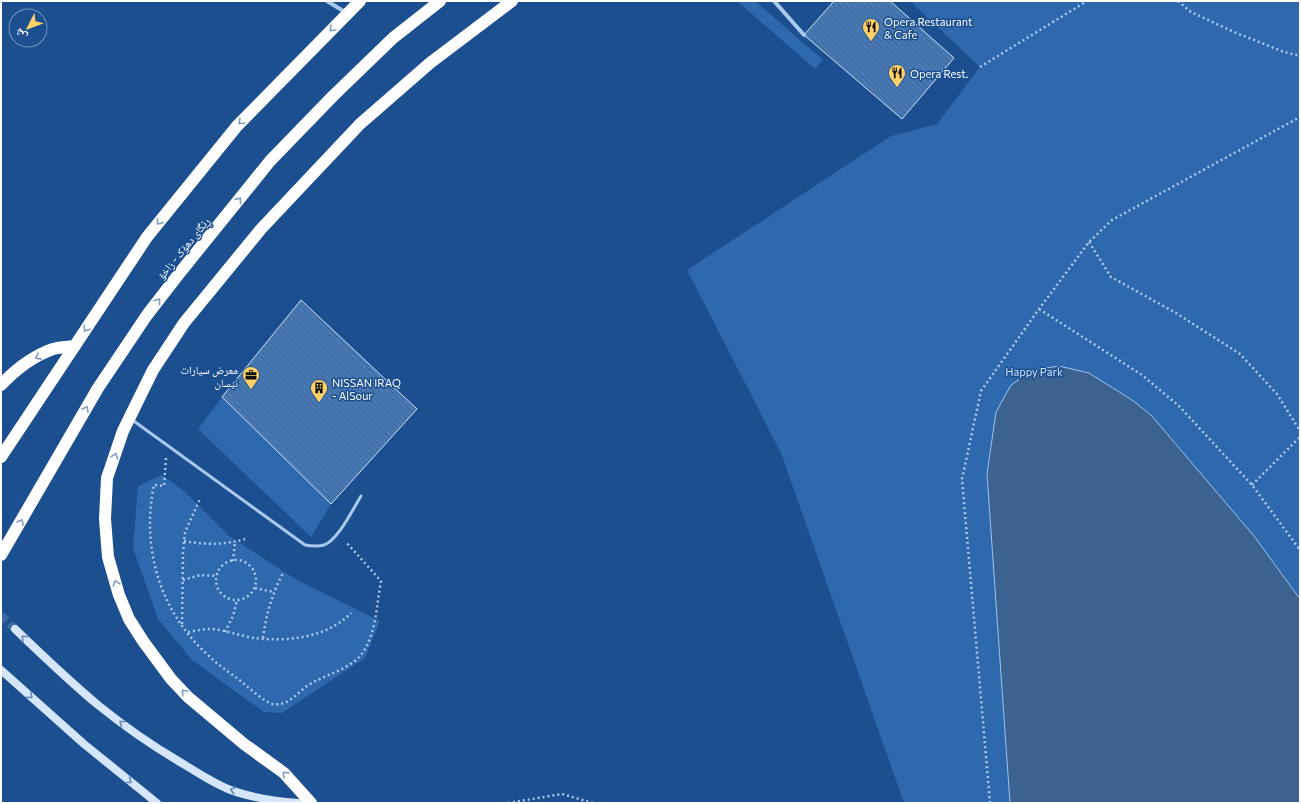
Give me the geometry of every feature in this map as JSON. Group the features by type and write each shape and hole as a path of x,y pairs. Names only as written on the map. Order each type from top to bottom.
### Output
{"highway":[{"path":"1,457 147,237 237,126 360,1"},
{"name":"ڕێگای دهۆک - زاخۆ","path":"1,555 98,388 147,315 178,275 270,161 333,96 393,38 440,1"},
{"path":"311,803 284,773 244,744 188,697 171,679 143,641 130,619 119,595 108,557 105,519 108,478 123,431 153,370 184,323 260,229 360,124 430,63 512,1"},
{"path":"1,385 20,368 36,357 53,349 75,346"}],"main road":[{"path":"15,629 98,705 129,729 167,755 228,789 259,798 298,803"},
{"path":"1,670 84,744 157,803"}],"street":[{"path":"327,1 347,13"},
{"path":"774,1 804,35"}],"lane":[{"path":"130,418 305,545 314,547 324,545 332,540 361,496"}],"path":[{"path":"980,67 1087,1"},
{"path":"1178,1 1191,12 1234,32 1284,52 1300,56"},
{"path":"990,803 962,479 981,391 1089,242 1112,220 1300,117"},
{"path":"1089,242 1111,277 1176,313 1240,354 1277,394 1300,430"},
{"path":"1039,309 1142,375 1179,406 1252,485 1300,550"},
{"path":"1252,485 1300,437"},
{"path":"167,445 164,486 154,485 150,514 150,533 155,570 162,589 182,624 208,655 271,704 282,705 288,702 311,684 354,662 363,652 370,640 381,581 337,533"},
{"path":"182,624 183,553 185,532 200,499"},
{"path":"184,540 209,544 235,542 245,539"},
{"path":"232,560 235,542"},
{"path":"232,560 240,560 252,567 256,581 254,588 248,596 237,600 230,599 224,595 217,583 218,571 222,566 232,560"},
{"path":"263,638 265,622 274,592 283,573"},
{"path":"183,580 200,575 217,576"},
{"path":"254,588 274,592"},
{"path":"225,632 233,616 237,600"},
{"path":"188,632 209,629 263,638 289,639 332,628 351,613"},
{"path":"508,803 562,794 593,803"}],"green space":[{"path":"737,1 755,1 823,60 815,69"},
{"name":"Happy Park","path":"910,1 1300,1 1300,803 904,803 781,453 687,270 891,136 937,124 980,67"},
{"path":"222,397 331,504 311,537 198,429"},
{"path":"162,475 184,491 229,536 297,580 380,621 365,658 282,713 264,712 192,660 158,619 133,548 138,486"}],"shaded area":[{"path":"1059,366 1089,373 1132,400 1151,415 1254,536 1300,599 1300,803 1010,803 987,474 996,412 1011,385 1033,370"}],"building":[{"name":"Opera Rest.","path":"834,1 890,1 954,58 902,119 804,35"},
{"name":"NISSAN IRAQ - AlSour","path":"301,300 417,409 331,504 222,397"}],"tunnel":[{"path":"1,615 15,629"}],"place":[{"name":"Opera Restaurant & Cafe","path":"871,42"},
{"name":"Opera Rest.","path":"897,88"},
{"name":"معرض سيارات نيسان","path":"251,390"},
{"name":"NISSAN IRAQ - AlSour","path":"319,403"}]}
